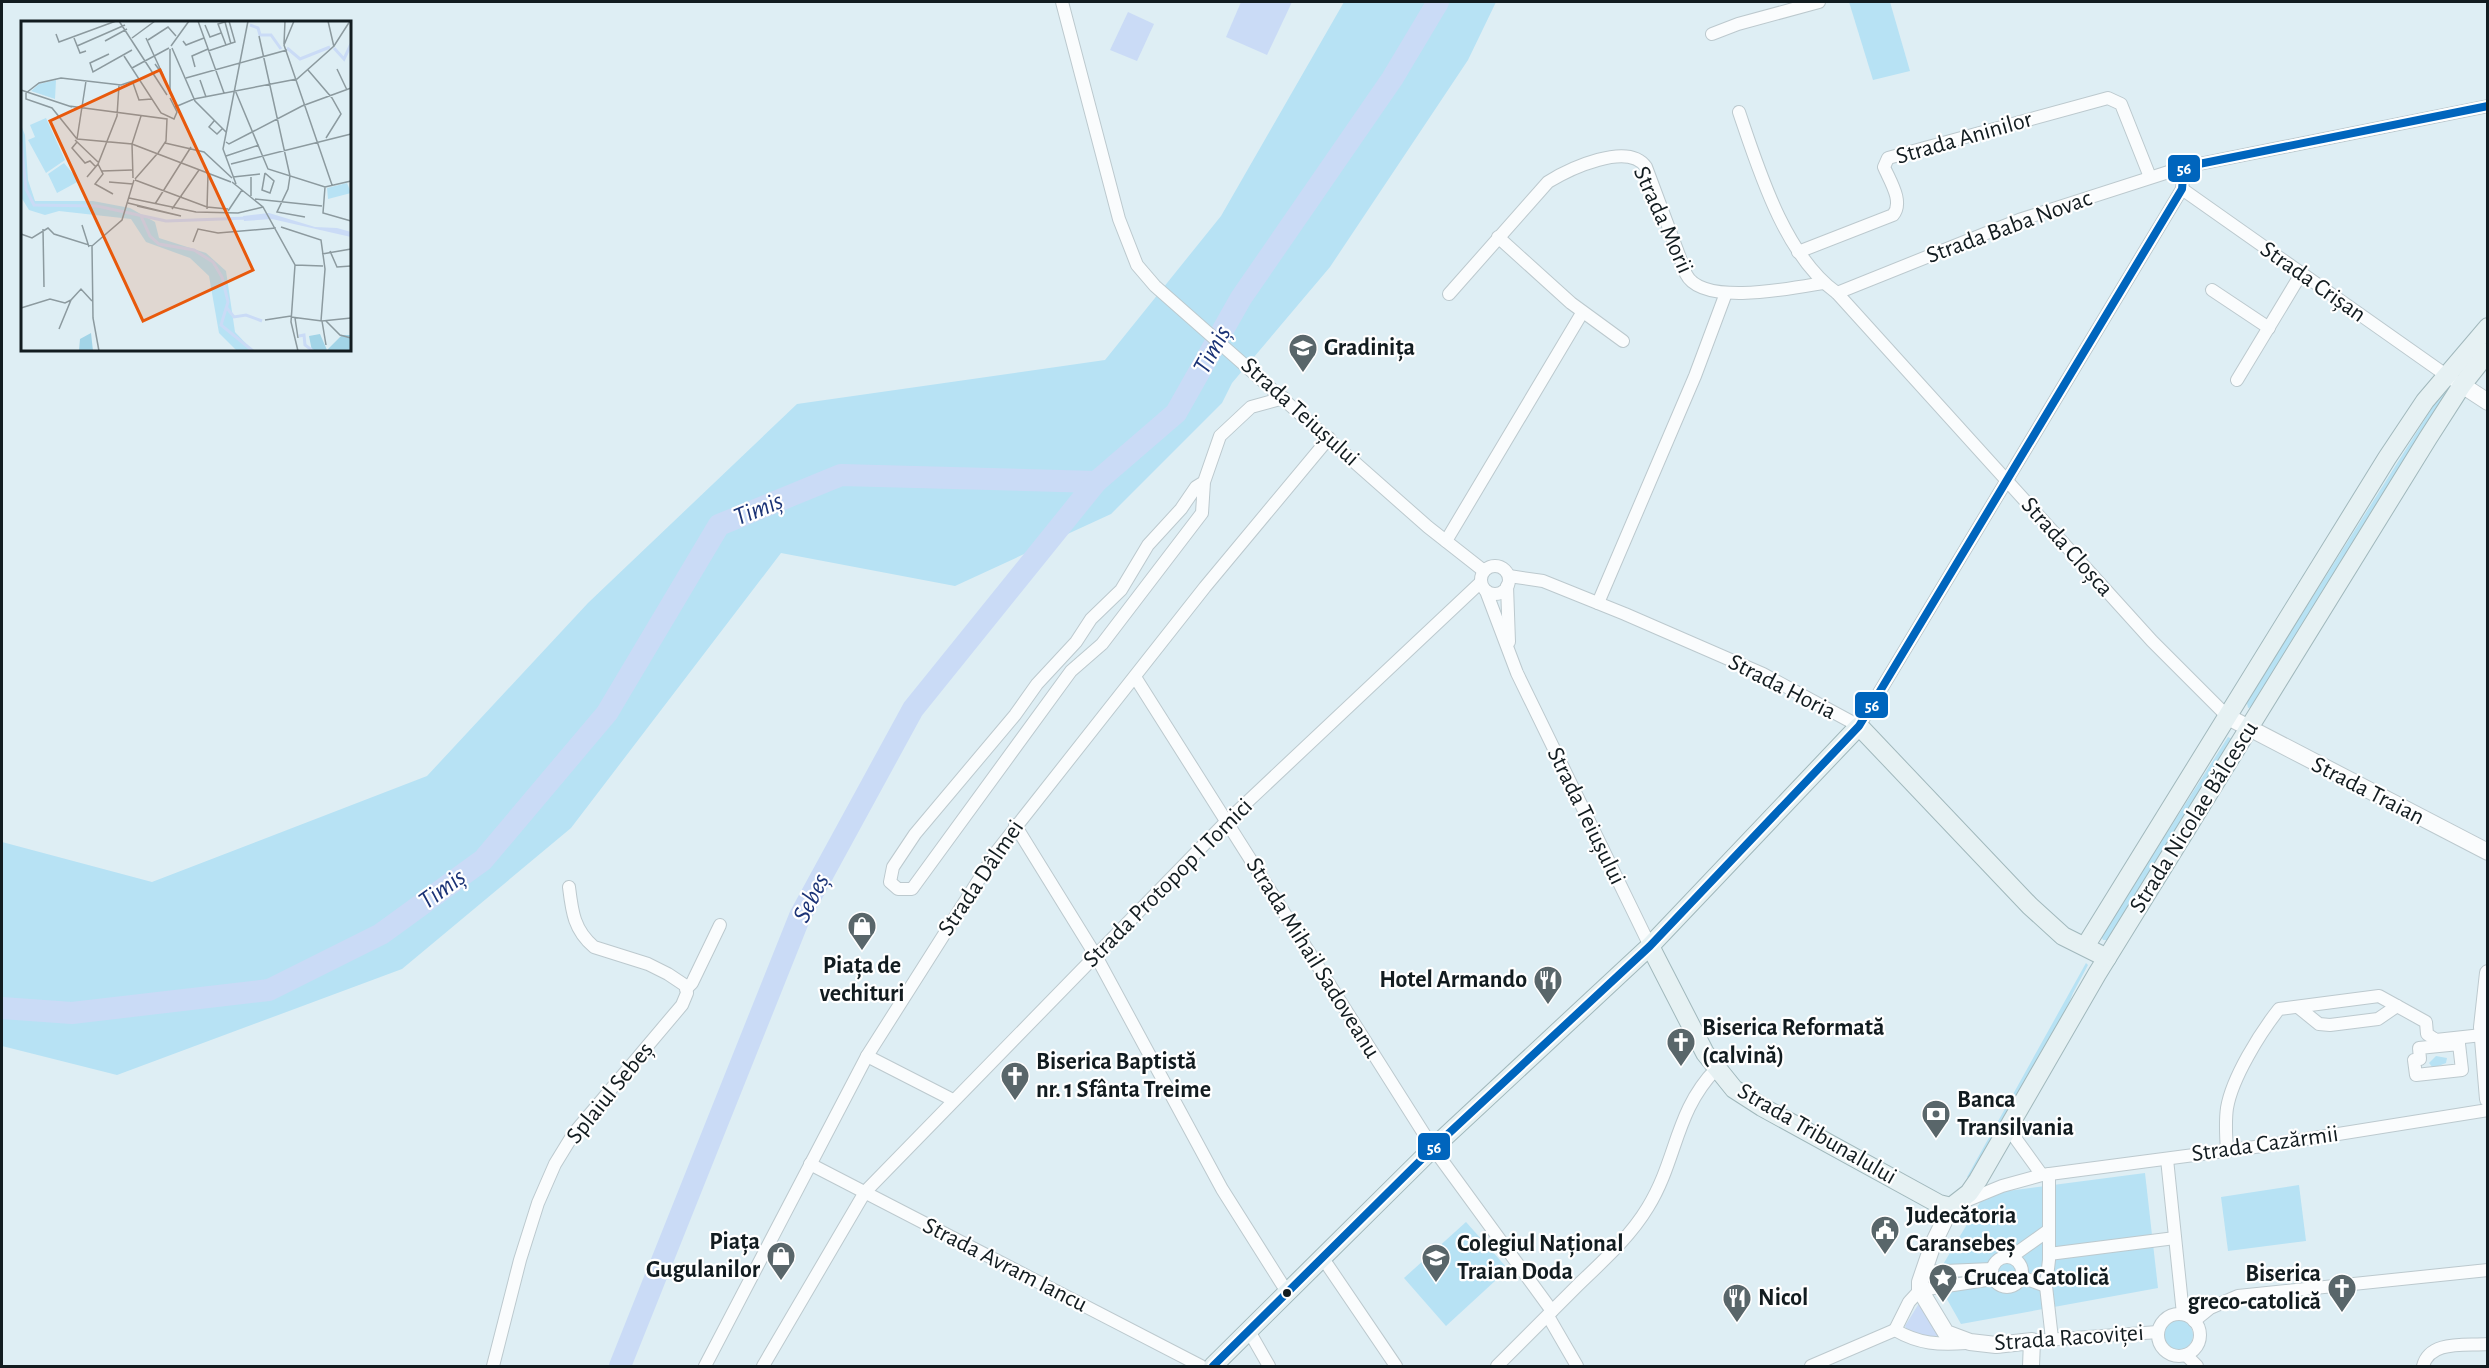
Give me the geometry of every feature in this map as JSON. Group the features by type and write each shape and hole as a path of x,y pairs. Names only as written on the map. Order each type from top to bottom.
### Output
{"main road":[{"name":"Strada Nicolae Bălcescu","path":"2086,945 2387,458 2445,376 2487,327"},
{"name":"Strada Nicolae Bălcescu","path":"1951,1207 1969,1193 1978,1180 2107,958 2462,385 2487,352"},
{"name":"Strada Horia","path":"1858,726 2030,906 2063,936 2086,945 2107,958"},
{"path":"1213,1366 1433,1148 1650,946 1858,726"},
{"name":"Strada Tribunalului","path":"1650,946 1694,1034 1716,1069 1734,1089 1757,1104 1939,1204 1951,1207"}],"street":[{"name":"Strada Teiușului","path":"1062,2 1129,249 1144,275 1446,542 1484,581 1509,652 1558,761 1650,946"},
{"path":"1712,34 1819,2"},
{"name":"Strada Aninilor","path":"1798,252 1893,214 1898,209 1898,202 1884,167 1888,158 2108,98 2121,105 2150,177"},
{"name":"Strada Baba Novac","path":"1837,293 2019,220 2184,167 2487,106"},
{"path":"1739,112 1767,186 1798,252 1823,283 1837,293"},
{"name":"Strada Morii","path":"1449,294 1548,182 1566,171 1628,155 1641,160 1646,168 1689,279 1699,286 1726,293 1823,283"},
{"path":"1858,726 2005,478 2182,189 2184,167"},
{"name":"Strada Crișan","path":"2182,189 2445,376 2462,385"},
{"path":"1498,237 1582,313 1623,341"},
{"path":"2237,380 2301,274"},
{"path":"2212,290 2269,328"},
{"path":"1598,603 1695,376 1726,293"},
{"name":"Strada Cloșca","path":"1837,293 2152,641 2228,717"},
{"path":"1446,542 1582,313"},
{"path":"2462,385 2487,402"},
{"path":"1203,482 1196,487 1181,509 1148,545 1121,590 1091,620 1076,642 1037,684 1015,715 915,834 893,867 890,882 898,888 912,890 1071,671 1102,644 1202,513 1203,482 1220,436 1251,407 1284,398"},
{"name":"Strada Dâlmei","path":"705,1366 867,1056 1015,825 1205,587 1329,438"},
{"name":"Strada Horia","path":"1484,581 1496,565 1504,569 1508,581 1543,581 1763,674 1858,726"},
{"path":"1484,581 1498,593 1508,581"},
{"name":"Strada Protopop I Tomici","path":"763,1366 849,1215 865,1192 1227,821 1484,581"},
{"name":"Strada Teiușului","path":"1508,581 1509,652"},
{"name":"Strada Mihail Sadoveanu","path":"1135,677 1433,1148 1550,1313 1577,1366"},
{"name":"Strada Traian","path":"2228,717 2487,852"},
{"path":"1015,825 1096,956 1222,1189 1287,1292"},
{"path":"569,887 576,927 594,947 668,974 686,989"},
{"name":"Splaiul Sebeș","path":"493,1366 520,1260 547,1180 574,1133 682,1005 686,989 692,983 720,925"},
{"path":"2487,973 2483,1000 2482,1035 2487,1099"},
{"path":"2227,1151 2227,1107 2241,1071 2278,1009 2316,1002 2379,996 2426,1022 2427,1034 2436,1040 2482,1035"},
{"path":"2298,1007 2319,1024 2330,1025 2378,1018 2397,1006"},
{"path":"867,1056 953,1100"},
{"path":"1497,1366 1616,1248 1647,1209 1664,1174 1684,1114 1702,1084 1716,1069"},
{"name":"Strada Cazărmii","path":"1951,1207 2002,1186 2046,1174 2227,1151 2487,1110"},
{"path":"2008,1128 2046,1174 2049,1230 2046,1286 2052,1339"},
{"path":"2167,1159 2183,1314 2194,1321 2199,1340 2192,1351 2186,1355 2197,1366"},
{"name":"Strada Avram Iancu","path":"810,1164 1201,1366"},
{"name":"Strada Nicolae Bălcescu","path":"1920,1290 1922,1272 1951,1207"},
{"path":"1993,1274 1997,1260 2011,1257 2049,1230"},
{"path":"2049,1254 2175,1238"},
{"path":"1322,1257 1396,1366"},
{"path":"2011,1257 2021,1267 2021,1277"},
{"path":"2194,1321 2210,1308 2238,1296 2487,1270"},
{"path":"1922,1272 1993,1274"},
{"path":"1993,1274 2001,1285 2010,1286 2021,1277"},
{"path":"1811,1366 1895,1330 1909,1302 1920,1290 1993,1274"},
{"path":"2021,1277 2046,1286"},
{"name":"Strada Racoviței","path":"1920,1290 1946,1333 1970,1342 1996,1345 2158,1332"},
{"name":"Strada Racoviței","path":"2183,1314 2176,1314 2164,1320 2158,1332 2160,1344 2168,1353 2186,1355"},
{"path":"1895,1330 1913,1341 1940,1345 1970,1342"},
{"path":"1249,1331 1269,1366"},
{"path":"2031,1366 2032,1341"},
{"path":"2423,1366 2426,1355 2434,1348 2487,1344"}],"shaded area":[{"path":"1241,2 1292,2 1267,55 1226,37"},
{"path":"1344,2 1496,2 1468,60 1330,267 1232,383 1222,403 1111,514 955,586 781,553 571,828 402,969 117,1075 2,1046 2,842 152,882 427,776 588,603 797,404 1105,360 1221,216"},
{"path":"1849,2 1890,2 1910,71 1873,80"},
{"path":"1128,12 1154,24 1137,61 1110,50"},
{"path":"2450,387 2450,391 2253,707 2248,708 2247,703 2252,693 2444,389"},
{"path":"2228,737 2232,739 2108,940 2103,940 2101,936"},
{"path":"2086,963 2088,965 2065,1013 1970,1179 1967,1177"},
{"path":"2436,1056 2447,1058 2446,1063 2433,1068 2429,1063"},
{"path":"2145,1173 2158,1288 1961,1324 1935,1278 1985,1194"},
{"path":"2299,1185 2306,1241 2228,1251 2221,1197"},
{"path":"1466,1222 1508,1269 1446,1326 1404,1278"},
{"path":"1918,1305 1926,1306 1939,1332 1937,1336 1922,1338 1919,1334 1909,1334 1905,1326"},
{"path":"2178,1320 2184,1321 2192,1329 2192,1341 2184,1349 2178,1350 2172,1349 2164,1341 2163,1335 2164,1329 2172,1321"}],"waterway":[{"name":"Sebeș","path":"620,1366 800,916 913,709 1096,482 1176,413 1241,298 1392,79 1438,2"},
{"name":"Timiș","path":"2,1008 72,1013 269,990 381,934 483,860 607,713 719,525 841,475 1096,482"}],"transit line":[{"name":"56","path":"1213,1366 1433,1148 1650,946 1859,726 2182,189 2184,167 2488,106"}],"place":[{"name":"Gradinița","path":"1303,374"},
{"name":"Piața de vechituri","path":"862,952"},
{"name":"Hotel Armando","path":"1548,1006"},
{"name":"Biserica Reformată (calvină)","path":"1681,1068"},
{"name":"Biserica Baptistă nr. 1 Sfânta Treime","path":"1015,1102"},
{"name":"Banca Transilvania","path":"1936,1140"},
{"name":"Judecătoria Caransebeș","path":"1885,1256"},
{"name":"Piața Gugulanilor","path":"781,1282"},
{"name":"Colegiul Național Traian Doda","path":"1436,1284"},
{"name":"Crucea Catolică","path":"1943,1304"},
{"name":"Biserica greco-catolică","path":"2342,1314"},
{"name":"Nicol","path":"1737,1324"}]}
